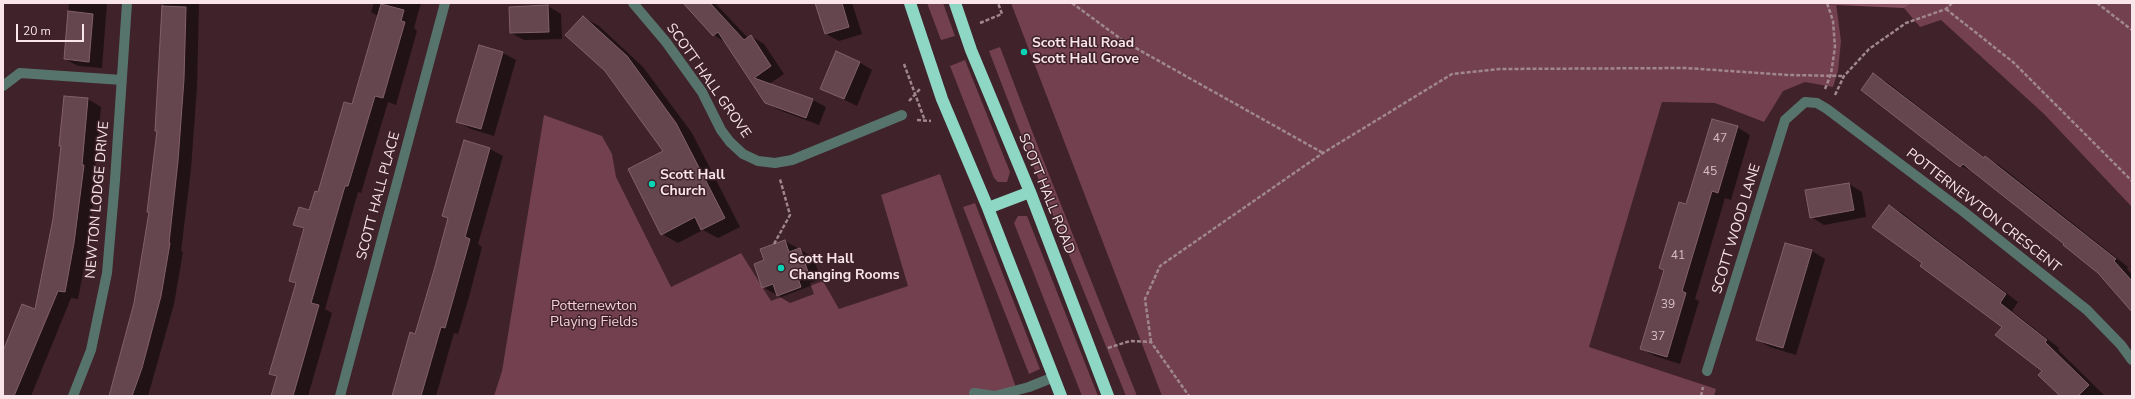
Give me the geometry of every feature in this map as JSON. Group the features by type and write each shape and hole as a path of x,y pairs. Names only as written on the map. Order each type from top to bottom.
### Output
{"highway":[{"path":"910,3 942,99 988,208 1061,396"},
{"name":"SCOTT HALL ROAD","path":"955,3 971,50 1030,192 1108,396"},
{"path":"988,208 1030,192"}],"street":[{"name":"NEWTON LODGE DRIVE","path":"73,396 91,350 107,273 122,80 126,3"},
{"name":"SCOTT HALL PLACE","path":"340,396 445,3"},
{"name":"SCOTT HALL GROVE","path":"633,3 666,42 702,92 730,142 743,154 753,159 775,164 792,160 902,116"},
{"path":"3,86 20,73 122,80"},
{"name":"POTTERNEWTON CRESCENT","path":"1805,102 1817,103 1827,109 1964,212 2087,310 2121,345 2132,360"},
{"name":"SCOTT WOOD LANE","path":"1707,371 1785,120 1805,102"},
{"path":"974,393 995,396 1029,387 1054,377"}],"path":[{"path":"980,22 1002,14 998,3"},
{"path":"1072,3 1125,42 1322,153"},
{"path":"1817,103 1830,74 1835,47 1833,21 1827,3"},
{"path":"1827,109 1844,76 1870,49 1906,23 1946,9 1952,3"},
{"path":"2097,3 2132,30"},
{"path":"1946,9 2013,62 2132,181"},
{"path":"904,64 925,121"},
{"path":"1189,396 1151,342 1145,299 1160,266 1322,153 1452,74 1500,69 1686,68 1788,74 1830,74 1844,76"},
{"path":"902,116 910,98 933,73"},
{"path":"902,116 942,99"},
{"path":"902,116 925,121 939,121 955,127"},
{"path":"774,244 790,216 775,164"},
{"path":"1092,355 1130,341 1151,342"}],"green space":[{"path":"927,3 943,3 955,36 941,40"},
{"path":"1011,3 1836,3 1841,41 1838,71 1833,87 1805,82 1783,91 1764,122 1715,103 1662,102 1589,347 1716,389 1714,396 1162,396"},
{"path":"1913,3 2132,3 2132,207 2044,114 1941,20 1920,27 1904,8"},
{"path":"1000,47 1137,396 1126,396 1032,163 989,51"},
{"path":"965,60 1010,172 1007,182 998,182 994,178 950,66"},
{"name":"Potternewton Playing Fields","path":"544,115 602,136 612,154 616,177 671,287 741,253 771,301 823,281 839,309 908,286 881,195 940,174 1019,396 494,396 502,371"},
{"path":"975,203 1040,369 1029,374 963,207"},
{"path":"1018,216 1027,216 1098,396 1082,396 1014,223"}],"shaded area":[{"path":"1836,3 1913,3 1904,8 1836,5"}],"building":[{"path":"683,3 710,3 744,40 751,35 771,66 754,78 813,99 806,118 765,103 718,32 713,36"},
{"path":"815,3 842,3 849,27 825,34"},
{"path":"381,4 404,10 401,21 405,22 383,98 375,96 348,186 345,186 311,303 319,305 293,396 271,396 277,376 269,374 296,283 289,281 304,228 293,225 299,207 309,210 315,191 318,192 344,102 352,104"},
{"path":"548,5 549,32 510,33 509,7"},
{"path":"162,6 186,7 184,79 170,243 161,296 142,368 132,396 109,396 134,303 149,212 147,212 157,131 155,131"},
{"path":"68,11 93,14 89,62 64,59"},
{"path":"583,16 627,56 676,123 725,218 701,230 695,217 661,235 628,169 663,151 605,71 565,35"},
{"path":"479,45 503,52 481,129 456,122"},
{"path":"836,51 860,62 844,99 820,89"},
{"path":"1873,73 1984,158 1985,156 2116,259 2114,261 2132,281 2132,312 2098,273 2063,245 2064,244 1963,164 1960,167 1861,90"},
{"path":"64,96 88,98 82,165 84,165 74,243 65,292 58,291 14,396 3,396 3,351 22,304 35,309 53,219 61,146 59,146"},
{"path":"1712,119 1738,126 1718,193 1712,191 1682,291 1686,293 1667,357 1640,349 1664,270 1659,268 1679,202 1686,204"},
{"path":"464,140 490,148 465,237 470,239 456,289 445,328 441,327 421,396 392,396 410,332 415,334 434,270 448,218 442,216"},
{"path":"1849,183 1854,210 1810,218 1805,190"},
{"path":"1889,205 2006,294 2000,303 2047,340 2045,342 2089,385 2078,396 2060,396 2038,375 2042,371 1995,335 2002,327 1920,266 1922,263 1872,227"},
{"name":"Scott Hall Changing Rooms","path":"785,240 789,252 800,248 808,272 797,275 801,287 777,296 773,284 762,288 754,264 764,260 760,249"},
{"path":"1785,243 1812,250 1783,348 1756,340"}],"place":[{"name":"Scott Hall Road Scott Hall Grove","path":"1024,52"},
{"name":"Scott Hall Church","path":"652,184"},
{"name":"Scott Hall Changing Rooms","path":"781,268"}]}
